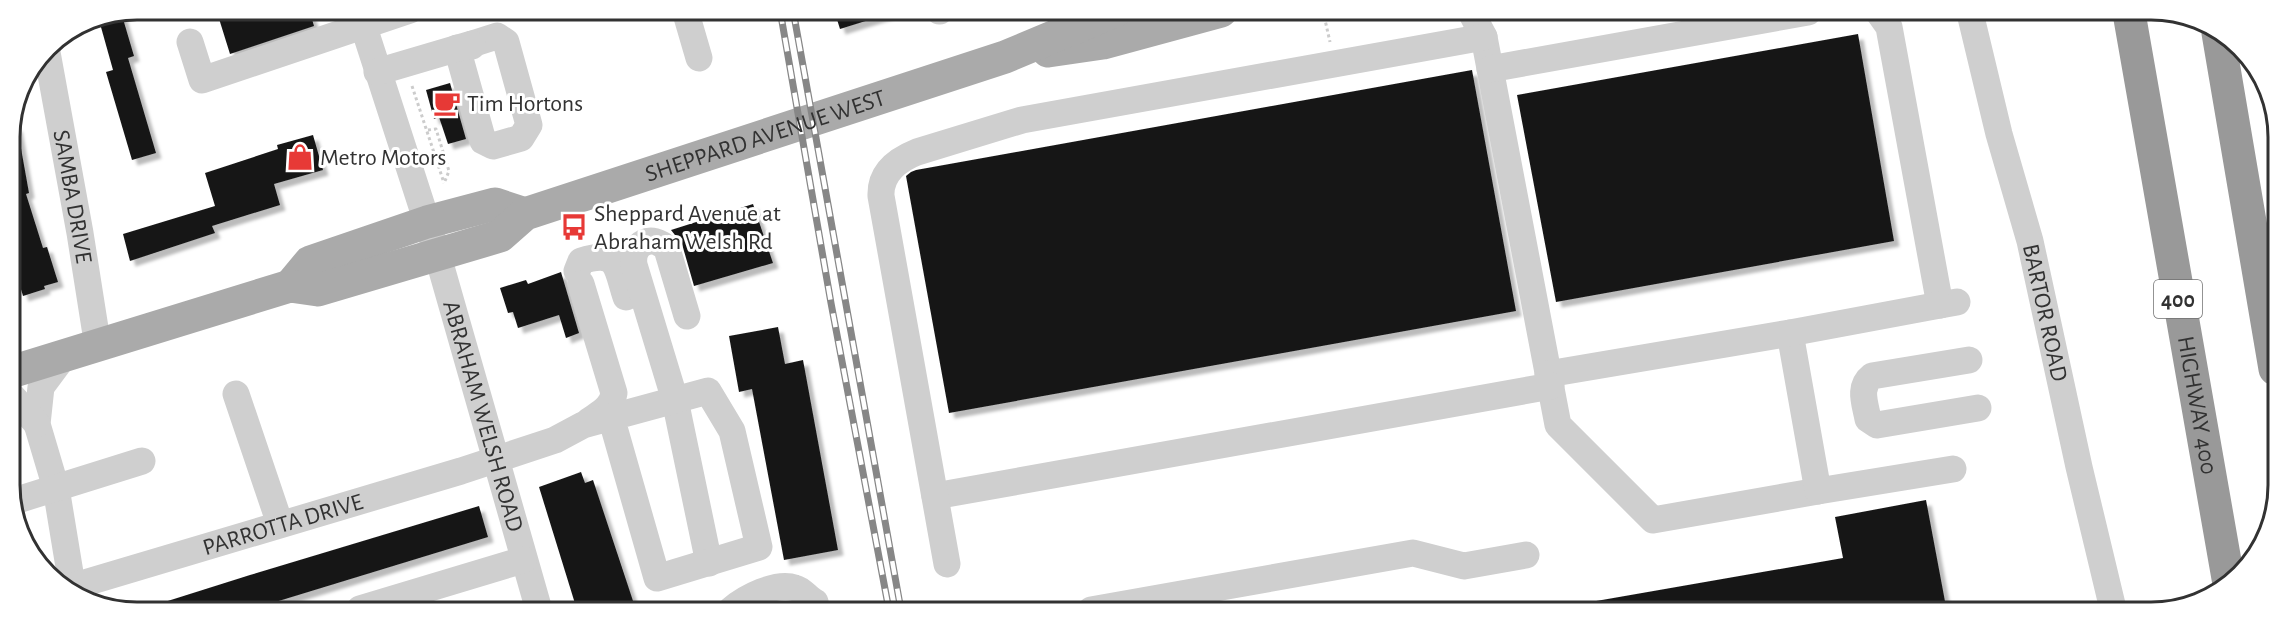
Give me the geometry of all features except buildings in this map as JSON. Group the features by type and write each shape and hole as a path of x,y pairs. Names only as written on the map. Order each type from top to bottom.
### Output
{"highway":[{"name":"HIGHWAY 400","path":"2130,20 2227,575"},
{"path":"2219,42 2268,323"}],"main road":[{"name":"SHEPPARD AVENUE WEST","path":"20,369 290,286 318,290 500,236 525,214 1005,57 1093,20"},
{"name":"SHEPPARD AVENUE WEST","path":"1005,57 1103,43 1188,20"},
{"path":"290,286 310,262 427,222 495,204 525,214"}],"street":[{"path":"190,42 202,80 355,20"},
{"name":"ABRAHAM WELSH ROAD","path":"361,20 437,253 536,602"},
{"path":"688,20 699,58"},
{"path":"1490,69 1763,20"},
{"path":"935,496 1949,303 1890,33 1885,20"},
{"name":"BARTOR ROAD","path":"1972,20 1999,134 2030,241 2079,467 2111,602"},
{"path":"947,564 881,196 884,179 891,168 906,156 1022,120 1487,25 1490,69 1558,425 1653,520 1953,469"},
{"path":"377,72 464,46 496,127"},
{"name":"SAMBA DRIVE","path":"47,60 81,233 98,346"},
{"path":"687,316 668,249 662,243 655,241 642,243 633,257 634,265 666,402 709,563"},
{"path":"583,425 606,409 613,401 614,393 579,278 581,261 598,256 611,260 616,265 666,402"},
{"path":"1790,333 1818,491"},
{"path":"64,356 41,387 37,424 56,488 70,581"},
{"path":"1969,360 1872,376 1865,382 1863,388 1869,418 1877,425 1978,408"},
{"path":"583,425 611,417 666,402 708,392 732,430 759,548 657,578 611,417"},
{"path":"236,394 280,524"},
{"path":"20,405 37,424"},
{"name":"PARROTTA DRIVE","path":"78,587 497,459 555,440 583,425"},
{"path":"20,499 142,461"},
{"path":"1136,602 1413,553 1464,566 1526,555"},
{"path":"383,602 523,560"},
{"path":"746,602 765,591 792,587 802,591 815,602"}],"path":[{"path":"1325,20 1330,44"},
{"path":"410,79 428,130 444,183 449,171 436,129 428,130 416,132"}],"railway":[{"path":"782,20 831,303 887,602"},
{"path":"795,20 900,602"}],"place":[{"name":"Tim Hortons","path":"447,103"},
{"name":"Metro Motors","path":"300,157"},
{"name":"Sheppard Avenue at Abraham Welsh Rd","path":"574,227"}]}
